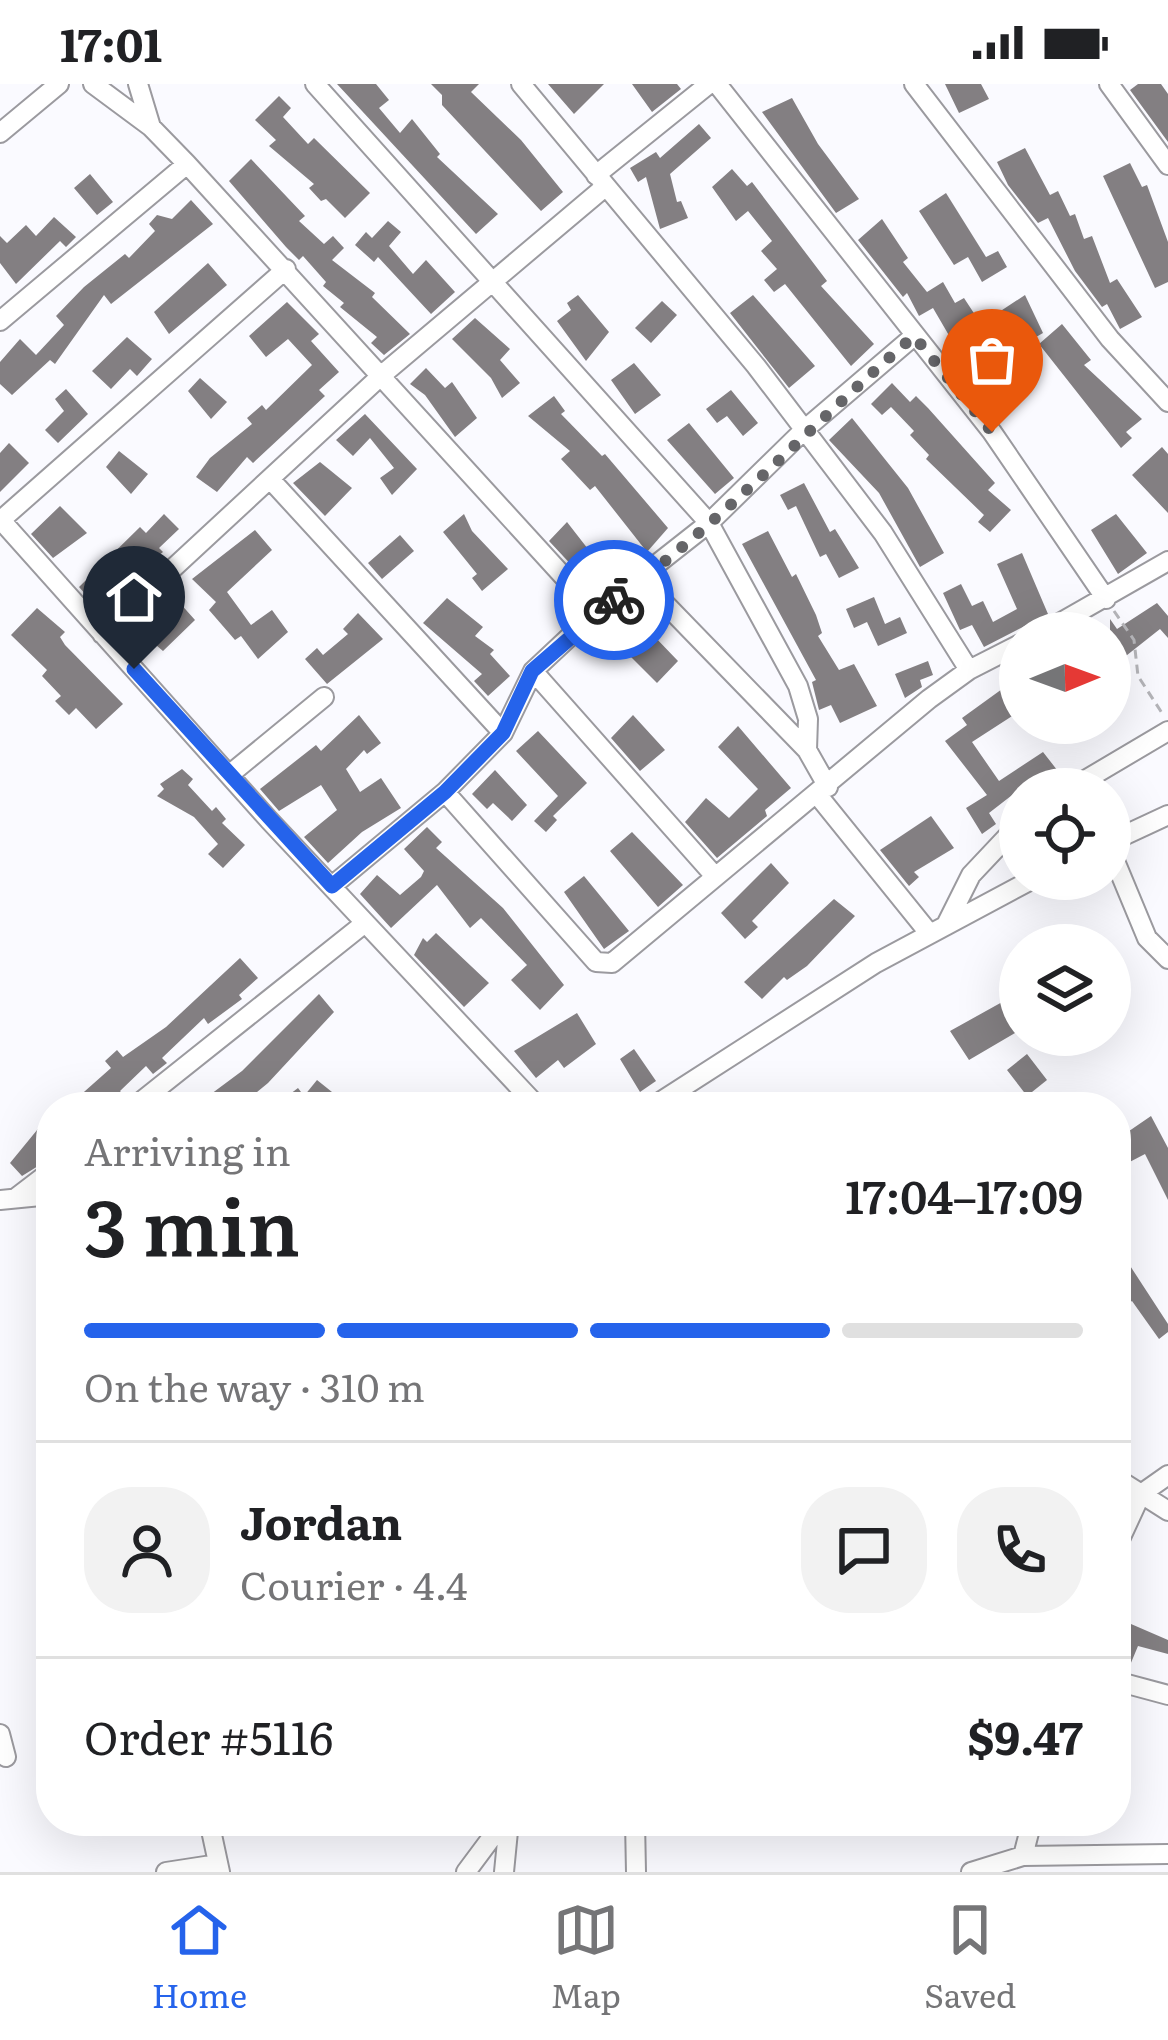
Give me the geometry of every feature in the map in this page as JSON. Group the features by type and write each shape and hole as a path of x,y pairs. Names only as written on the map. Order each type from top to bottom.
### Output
{"street":[{"path":"0,133 59,84"},
{"path":"93,84 151,127 187,164 596,612"},
{"path":"138,84 151,127"},
{"path":"315,84 709,523 798,686 808,719 807,750 822,790 928,933"},
{"path":"521,84 805,430 883,533 970,670"},
{"path":"102,634 383,374 713,84 992,432 1106,599"},
{"path":"914,84 1110,339 1168,402"},
{"path":"1109,84 1168,165"},
{"path":"0,321 187,164"},
{"path":"286,269 1,519 229,775 524,1092"},
{"path":"332,886 445,792 503,733 532,671 596,612 709,523 805,430 914,336"},
{"path":"270,479 503,733"},
{"path":"1082,612 1168,561"},
{"path":"642,580 807,750"},
{"path":"445,792 604,964 612,963 713,874 970,670 999,655"},
{"path":"532,671 713,874"},
{"path":"229,775 323,697"},
{"path":"1105,768 1168,731"},
{"path":"1131,834 1168,814"},
{"path":"947,923 971,874 999,845"},
{"path":"676,1092 928,933 999,896"},
{"path":"1131,898 1147,938 1168,959"},
{"path":"153,1092 365,923"},
{"path":"7,1199 36,1181"},
{"path":"1131,1517 1142,1494 1168,1474"},
{"path":"1131,1487 1168,1511"},
{"path":"1131,1685 1168,1694"},
{"path":"0,1734 6,1757"},
{"path":"166,1872 219,1868 212,1836"},
{"path":"466,1872 494,1836"},
{"path":"504,1872 505,1836"},
{"path":"635,1836 636,1872"},
{"path":"1023,1856 1028,1836"},
{"path":"971,1872 1023,1856 1103,1863 1168,1854"}],"path":[{"path":"1106,599 1134,640 1138,676 1168,721"}],"building":[{"path":"337,84 376,84 389,100 379,108 400,133 412,119 440,154 437,157 498,214 476,234"},
{"path":"431,84 479,84 471,92 521,140 563,192 541,211 442,105 442,95"},
{"path":"548,84 604,84 574,114"},
{"path":"632,84 677,84 681,89 652,112"},
{"path":"945,84 981,84 989,99 959,113"},
{"path":"1138,84 1161,84 1168,94 1168,142 1130,90"},
{"path":"279,96 291,108 283,117 308,144 314,138 370,193 345,218 326,199 321,201 309,188 314,184 269,146 276,140 255,120"},
{"path":"792,98 818,144 859,199 836,213 762,112"},
{"path":"699,124 711,138 670,174 677,202 681,201 688,218 660,229 646,177 638,182 630,168 656,152 660,158"},
{"path":"1025,148 1050,195 1058,191 1070,216 1075,214 1084,239 1092,236 1110,283 1117,279 1142,317 1120,329 1107,304 1102,307 1075,271 1048,218 1038,223 1008,185 997,162"},
{"path":"251,159 305,216 299,221 324,244 333,236 344,248 332,260 375,293 372,297 410,334 384,355 371,343 377,337 340,307 344,303 323,286 326,282 303,256 299,260 286,247 229,181"},
{"path":"1130,163 1142,187 1147,185 1168,242 1168,282 1155,288 1103,176"},
{"path":"732,169 747,186 752,182 827,281 821,286 874,344 851,366 785,284 774,292 764,280 777,269 761,251 772,241 748,211 736,221 712,187"},
{"path":"90,174 113,202 97,215 74,188"},
{"path":"946,193 986,257 998,251 1007,267 982,282 968,257 954,265 919,211"},
{"path":"191,200 213,224 111,304 104,295 55,364 50,360 12,395 0,384 0,362 20,339 36,355 64,325 56,316 84,287 125,254 129,258 155,231 149,224 157,215 172,219"},
{"path":"54,217 76,237 66,247 60,241 16,284 0,263 0,236 7,243 26,225 36,236"},
{"path":"882,219 908,258 903,262 927,292 943,282 955,303 964,298 981,324 1025,295 1043,333 1024,344 1015,335 1025,354 1017,359 1001,332 961,356 933,308 919,316 907,293 903,297 858,240"},
{"path":"388,221 401,232 389,246 413,274 426,260 455,292 431,314 378,257 374,262 355,245 366,232 372,238"},
{"path":"208,263 227,285 169,334 154,312"},
{"path":"578,295 609,332 586,361 557,321 571,310 567,303"},
{"path":"753,295 815,366 789,388 730,313"},
{"path":"662,301 677,315 651,343 635,328"},
{"path":"287,302 319,334 311,341 339,372 319,390 325,396 253,463 247,457 217,492 196,477 210,458 252,424 247,418 262,405 266,410 312,365 288,339 266,357 249,336"},
{"path":"475,318 510,349 500,360 520,383 502,398 491,378 452,339"},
{"path":"1062,324 1091,360 1084,365 1142,419 1126,432 1132,438 1121,448 1039,344"},
{"path":"127,337 152,359 137,376 130,369 111,389 92,371"},
{"path":"634,363 661,395 635,414 611,380"},
{"path":"426,368 445,388 452,382 477,418 455,437 425,395 410,384"},
{"path":"200,378 227,402 211,419 188,391"},
{"path":"892,383 910,402 916,396 995,483 988,490 1011,510 990,532 978,522 984,515 926,459 929,455 910,435 914,431 891,407 882,415 871,404"},
{"path":"66,389 88,414 58,443 45,430 64,411 55,399"},
{"path":"731,390 758,423 743,436 727,416 717,423 706,409"},
{"path":"554,396 565,411 561,414 605,454 668,528 647,552 595,486 590,490 561,459 570,451 528,416"},
{"path":"365,414 417,469 392,495 380,478 394,468 370,438 353,456 336,440"},
{"path":"852,418 908,488 944,553 920,567 879,493 829,440"},
{"path":"689,423 734,478 715,494 667,440"},
{"path":"9,443 29,463 0,492 0,453"},
{"path":"1162,447 1168,454 1168,513 1132,475"},
{"path":"119,451 148,474 131,494 106,467"},
{"path":"320,462 352,488 325,516 293,483"},
{"path":"804,483 830,532 835,529 859,568 839,578 826,554 820,557 796,506 788,510 780,495"},
{"path":"60,506 87,533 53,558 31,534"},
{"path":"164,514 179,529 159,548 163,552 132,577 125,570 96,596 101,601 96,606 79,587 140,527 146,533"},
{"path":"464,514 472,531 508,569 482,591 472,578 477,574 443,532"},
{"path":"1116,514 1147,553 1118,574 1091,530"},
{"path":"567,522 595,558 577,571 549,541"},
{"path":"255,530 272,550 227,592 251,625 272,610 288,632 258,659 241,636 235,640 209,610 216,602 192,579"},
{"path":"768,531 792,577 796,574 816,615 822,633 818,636 839,670 854,664 877,706 840,723 831,705 819,710 812,682 816,680 742,544"},
{"path":"400,535 414,551 382,579 368,563"},
{"path":"1022,553 1047,612 1011,612 1017,609 997,564"},
{"path":"961,584 972,606 983,601 993,622 999,619 999,639 984,647 972,625 960,630 943,593"},
{"path":"874,597 885,624 900,617 907,633 878,646 867,622 854,628 846,609"},
{"path":"447,598 483,627 475,636 494,650 490,654 510,676 488,696 474,681 482,674 423,623"},
{"path":"178,601 195,620 163,651 143,634"},
{"path":"1157,603 1168,616 1168,638 1160,629 1131,652 1131,620"},
{"path":"37,608 65,632 60,637 65,645 123,704 96,729 76,708 69,715 55,701 61,696 42,676 47,670 11,635"},
{"path":"627,608 678,661 657,683 623,649 634,636 616,618"},
{"path":"358,613 383,639 327,684 305,659 317,648 323,655 348,634 343,629"},
{"path":"928,661 933,675 920,680 922,687 905,698 895,674"},
{"path":"999,691 999,725 972,742 999,781 999,805 989,813 996,824 982,834 966,808 987,795 945,741 967,725 962,718"},
{"path":"359,715 381,743 367,754 364,750 346,769 360,792 381,778 401,808 362,832 328,863 304,837 337,810 321,785 279,811 260,789 316,745 321,751"},
{"path":"633,715 665,750 640,771 611,738"},
{"path":"738,726 791,788 765,810 767,816 717,858 685,822 706,798 729,818 758,789 718,747"},
{"path":"538,731 587,783 553,816 557,820 546,832 534,821 558,796 516,751"},
{"path":"1043,752 1056,768 1019,768"},
{"path":"182,769 193,779 188,785 212,811 216,807 226,819 222,823 245,845 223,868 208,854 218,844 194,817 157,796 164,789 160,784"},
{"path":"495,770 527,805 512,821 493,803 487,809 472,794"},
{"path":"931,816 954,848 914,872 919,877 909,886 880,850"},
{"path":"427,827 442,842 436,848 503,908 564,985 540,1010 511,980 527,965 481,918 470,928 437,885 391,928 360,894 377,875 400,895 421,877 424,871 404,849"},
{"path":"632,832 683,885 658,907 610,851"},
{"path":"771,863 789,883 752,921 758,927 745,939 721,913"},
{"path":"584,876 629,931 604,949 564,892"},
{"path":"834,899 855,916 807,966 787,980 784,977 762,999 744,982"},
{"path":"436,933 489,983 464,1007 414,955 423,938 427,942"},
{"path":"240,958 258,978 239,995 242,999 208,1024 204,1018 162,1058 167,1063 153,1074 146,1066 121,1092 84,1092 111,1068 105,1061 117,1050 123,1057 166,1027"},
{"path":"319,994 334,1012 257,1092 214,1092 242,1071"},
{"path":"999,1004 999,1042 969,1060 950,1031"},
{"path":"577,1013 596,1044 564,1068 558,1060 536,1078 514,1051"},
{"path":"634,1049 656,1081 640,1092 620,1059"},
{"path":"1029,1056 1047,1080 1032,1092 1024,1092 1007,1070"},
{"path":"317,1080 332,1092 307,1092"},
{"path":"1151,1116 1168,1148 1168,1200 1145,1154 1131,1161 1131,1130"},
{"path":"36,1131 36,1167 22,1176 10,1163"},
{"path":"1131,1267 1168,1324 1168,1332 1159,1339 1132,1301"},
{"path":"1131,1624 1168,1640 1168,1654 1138,1646 1131,1663"}],"way so far":[{"path":"614,600 709,523 805,430 914,336 992,432"}],"route":[{"path":"134,669 332,886 445,792 503,733 532,671 614,600"}]}
